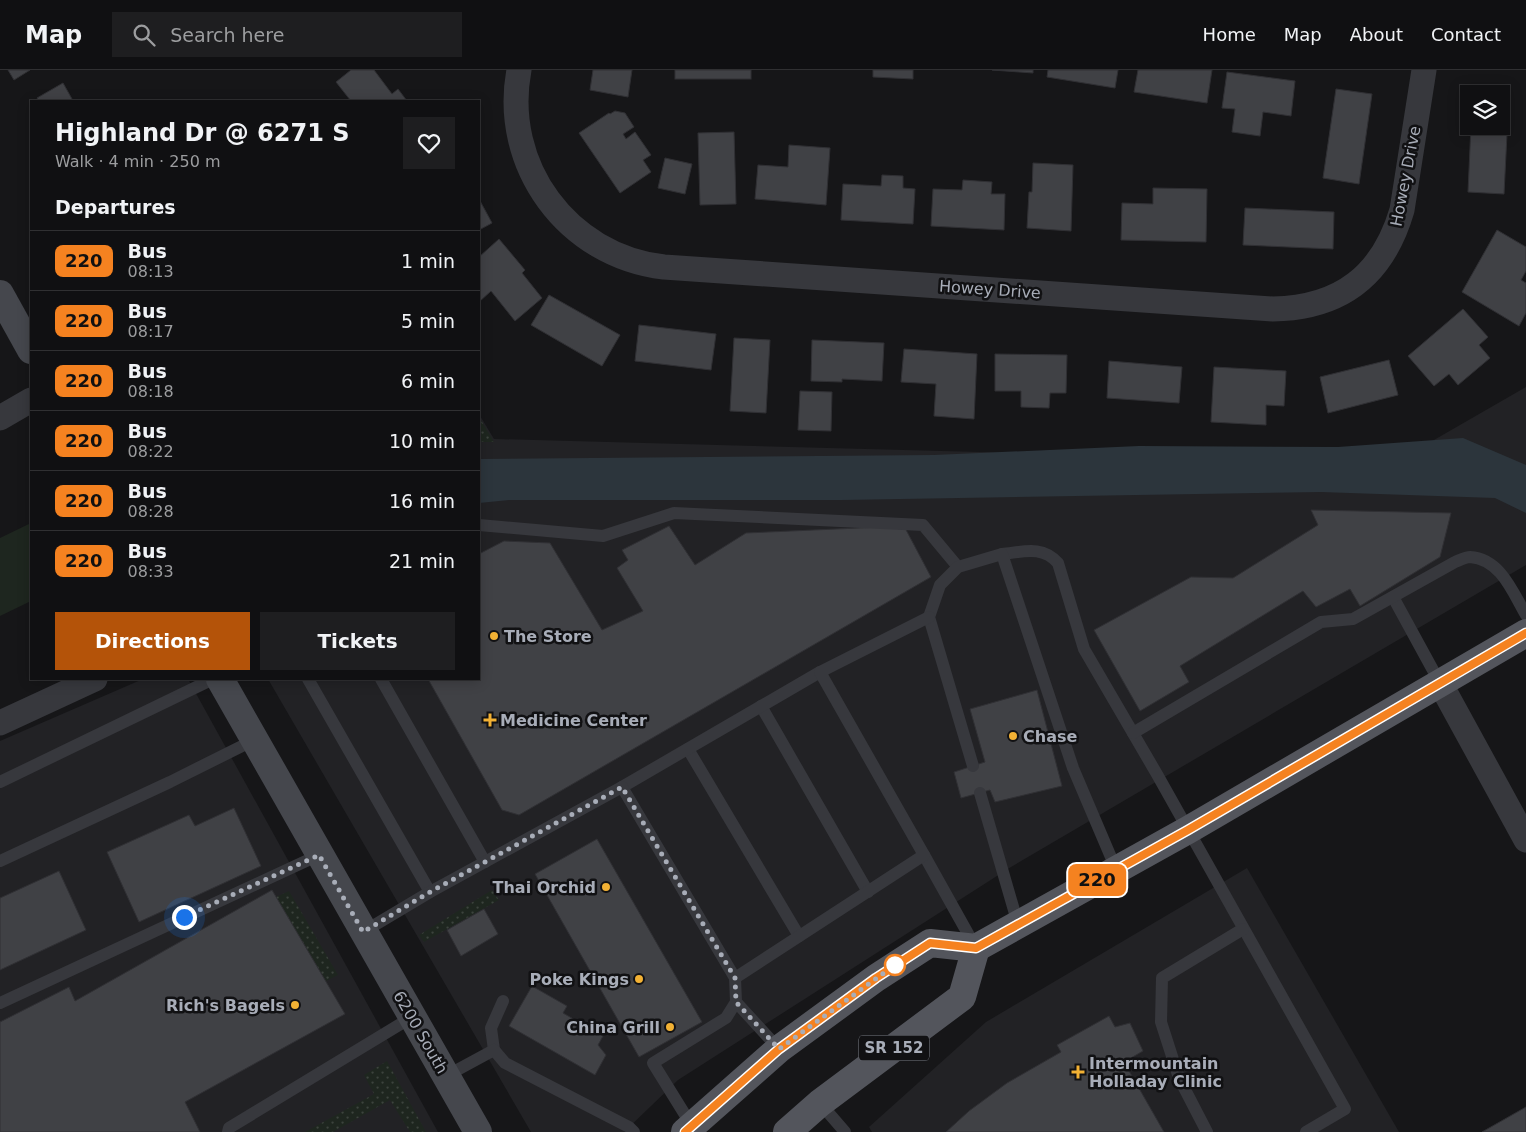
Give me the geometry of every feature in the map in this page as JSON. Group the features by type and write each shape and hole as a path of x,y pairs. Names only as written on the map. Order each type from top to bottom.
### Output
{"main road":[{"path":"0,294 30,348"},
{"path":"688,1129 779,1049 876,978 930,943 976,948 1188,830 1526,633"},
{"name":"6200 South","path":"221,680 478,1132"},
{"name":"SR 152","path":"787,1132 820,1103 962,997 976,948"}],"street":[{"name":"Howey Drive","path":"518,70 515,105 517,127 522,149 530,170 542,191 555,209 578,231 600,246 631,261 664,267 1292,309 1311,306 1347,290 1376,264 1388,247 1402,210 1424,70"},
{"path":"0,418 30,401"},
{"path":"0,723 93,680"},
{"path":"1440,683 1526,840"}],"lane":[{"path":"480,524 603,536 674,513 923,525 958,567"},
{"path":"973,766 928,616 940,585 958,567 1002,554 1039,550 1052,556 1058,563 1084,649 1133,732 1344,1109 1306,1132"},
{"path":"1002,554 1073,768 1116,869"},
{"path":"1133,732 1321,622 1353,619 1455,562 1469,557 1481,559 1492,564 1500,573 1526,615"},
{"path":"1393,597 1440,683"},
{"path":"363,932 430,892 622,787 820,672 928,616"},
{"path":"820,672 976,948"},
{"path":"0,782 212,680"},
{"path":"309,680 430,892"},
{"path":"382,680 485,862"},
{"path":"761,706 868,892"},
{"path":"0,861 170,782 254,740"},
{"path":"688,749 799,936"},
{"path":"622,787 735,978 736,1002 726,1018 653,1063 688,1129"},
{"path":"980,793 1018,924"},
{"path":"0,1004 319,855"},
{"path":"735,978 924,856"},
{"path":"1207,1132 1179,1078 1161,1022 1162,978 1243,929"},
{"path":"503,1001 491,1028 494,1050 504,1063 634,1132"},
{"path":"736,1002 779,1049"},
{"path":"228,1132 229,1128 412,1017"},
{"path":"446,1076 494,1050"},
{"path":"820,1103 845,1132"}],"shaded area":[{"path":"1526,387 1526,565 1011,867 678,1080 624,1132 531,1132 269,680 480,680 480,416 494,439 1394,463"},
{"path":"480,419 494,442 480,442"},
{"path":"1463,438 1526,465 1526,513 1495,498 1321,492 842,500 509,500 480,503 480,459 934,455 1139,446 1338,447"},
{"path":"30,523 30,601 0,616 0,538"},
{"path":"141,680 189,680 438,1132 0,1132 0,741"},
{"path":"1247,868 1399,1132 872,1132 869,1127 986,1022"},
{"path":"492,890 499,900 424,942 419,935"},
{"path":"289,891 338,975 326,981 276,897"},
{"path":"387,1061 426,1132 410,1132 390,1100 333,1132 305,1132 374,1094 364,1075"}],"building":[{"path":"8,70 30,70 14,80"},
{"path":"351,70 374,70 392,94 398,89 406,100 350,100 336,82"},
{"path":"593,70 632,70 628,97 590,90"},
{"path":"675,70 751,70 751,79 675,79"},
{"path":"873,70 913,70 913,79 873,77"},
{"path":"992,70 1033,70 1033,73"},
{"path":"1048,70 1118,70 1115,88 1047,77"},
{"path":"1138,70 1212,70 1207,103 1134,92"},
{"path":"1227,72 1295,81 1291,116 1263,112 1260,136 1232,132 1235,109 1222,108"},
{"path":"63,83 72,99 38,100 37,98"},
{"path":"1336,89 1372,94 1359,184 1323,178"},
{"path":"615,111 625,113 634,127 623,134 626,139 635,132 651,155 643,160 651,172 620,193 579,133"},
{"path":"734,132 736,204 700,205 698,133"},
{"path":"1471,135 1507,135 1504,194 1468,192"},
{"path":"789,145 830,148 826,205 755,199 758,165 788,167"},
{"path":"665,158 692,164 685,194 658,188"},
{"path":"1033,163 1073,165 1071,231 1027,228 1029,192 1032,192"},
{"path":"882,175 903,176 903,188 915,189 913,224 841,220 843,184 881,186"},
{"path":"963,180 992,182 991,194 1005,194 1004,230 931,226 933,189 962,190"},
{"path":"1153,188 1207,189 1206,242 1121,240 1122,203 1153,204"},
{"path":"480,201 492,223 480,229"},
{"path":"1245,208 1334,212 1333,249 1243,245"},
{"path":"1497,230 1526,247 1526,271 1521,280 1526,283 1526,313 1519,326 1462,292"},
{"path":"499,239 525,270 522,273 542,298 515,321 491,291 480,301 480,256"},
{"path":"549,295 620,335 602,366 531,325"},
{"path":"1463,309 1488,337 1479,345 1490,358 1458,385 1449,374 1434,386 1408,356"},
{"path":"639,325 716,334 711,370 635,361"},
{"path":"734,338 770,340 766,413 730,411"},
{"path":"812,340 884,343 882,381 842,379 842,382 811,381"},
{"path":"904,349 977,354 974,419 934,416 936,384 901,382"},
{"path":"995,354 1067,355 1066,393 1050,393 1049,408 1021,407 1021,391 995,391"},
{"path":"1389,360 1398,395 1328,413 1320,377"},
{"path":"1109,361 1182,367 1179,403 1107,398"},
{"path":"1214,367 1286,371 1284,406 1266,405 1266,425 1211,422"},
{"path":"800,391 832,392 831,431 798,430"},
{"path":"1311,510 1451,513 1440,557 1360,606 1350,589 1316,607 1303,591 1180,666 1189,682 1140,711 1094,630 1191,577 1233,578 1318,525"},
{"path":"669,526 695,565 746,533 904,526 931,577 519,815 502,810 429,680 480,680 480,553 504,541 550,543 602,630 643,611 617,568 628,560 622,550"},
{"name":"Chase","path":"1037,690 1062,786 995,802 990,790 961,798 954,772 985,762 970,709"},
{"path":"234,808 261,866 139,922 107,852 189,815 195,826"},
{"path":"597,839 702,1022 639,1057 535,874"},
{"path":"59,871 86,930 0,970 0,898"},
{"path":"272,890 345,1014 185,1102 200,1132 0,1132 0,1022 69,987 75,1001"},
{"path":"484,909 498,934 461,956 447,930"},
{"path":"532,986 567,1006 563,1013 603,1036 598,1045 606,1055 595,1075 509,1026"},
{"name":"Intermountain Holladay Clinic","path":"1109,1016 1115,1027 1130,1023 1143,1051 1124,1062 1164,1132 946,1132 969,1111 1007,1083 1061,1052 1057,1045"},
{"path":"1526,1107 1526,1132 1482,1132"}],"bus line":[{"name":"220","path":"685,1132 779,1049 876,978 930,943 976,948 1188,830 1526,633"}],"place":[{"name":"The Store","path":"494,636"},
{"name":"Medicine Center","path":"490,720"},
{"name":"Chase","path":"1013,736"},
{"name":"Thai Orchid","path":"606,887"},
{"name":"Poke Kings","path":"639,979"},
{"name":"Rich's Bagels","path":"295,1005"},
{"name":"China Grill","path":"670,1027"},
{"name":"Intermountain Holladay Clinic","path":"1078,1072"}],"route":[{"path":"184,917 319,855 363,932 430,892 622,787 735,978 736,1002 779,1049 895,965"}]}
